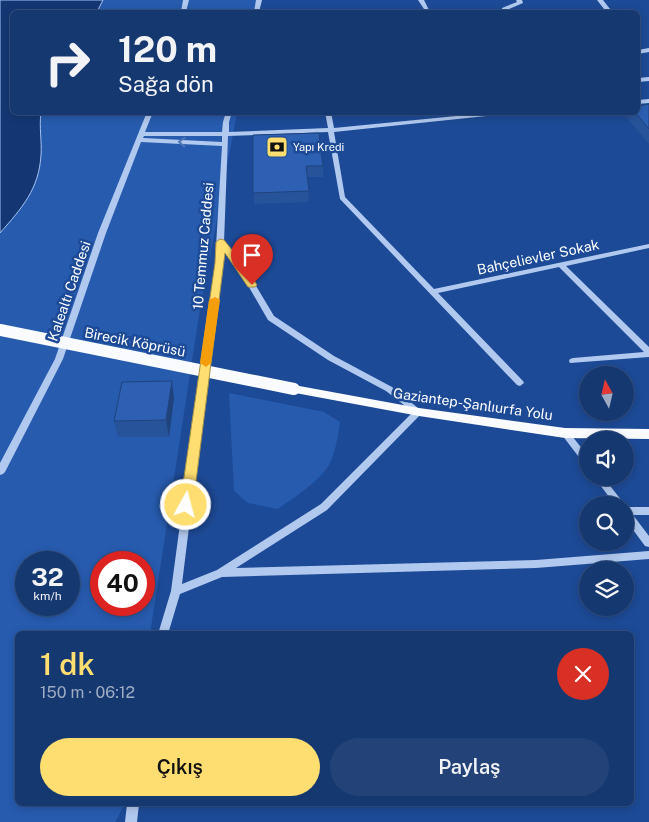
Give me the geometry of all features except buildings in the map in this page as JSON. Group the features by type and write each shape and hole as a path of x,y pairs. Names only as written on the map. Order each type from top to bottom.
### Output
{"main road":[{"name":"Birecik Köprüsü","path":"0,330 294,389"},
{"name":"Gaziantep-Şanlıurfa Yolu","path":"294,389 419,412 564,433 649,434"}],"street":[{"path":"504,10 520,3 519,0"},
{"name":"Kalealtı Caddesi","path":"0,472 59,358 102,233 149,115"},
{"name":"10 Temmuz Caddesi","path":"164,631 176,590 220,263 225,144 229,115"},
{"path":"328,115 342,198 520,383"},
{"path":"141,137 331,130 482,115"},
{"path":"141,137 225,144"},
{"path":"176,590 220,573 324,507 419,412 389,389 331,358 271,318 242,269 220,242"},
{"path":"645,247 649,254"},
{"name":"Bahçelievler Sokak","path":"433,292 645,247"},
{"path":"561,265 649,353"},
{"path":"572,361 649,353"},
{"path":"564,433 579,452"},
{"path":"605,486 613,496"},
{"path":"634,511 649,511"},
{"path":"634,523 649,543"},
{"path":"220,573 536,564 649,556"},
{"path":"130,822 133,806"}],"shaded area":[{"path":"0,0 103,0 98,10 10,10 10,115 41,115 41,155 40,167 33,188 22,206 0,233"},
{"path":"76,0 259,0 256,10 72,10"},
{"path":"10,115 237,115 199,315 155,601 155,551 90,551 90,616 153,616 150,631 15,631 15,806 124,806 115,822 0,822 0,130"},
{"path":"229,393 324,412 340,422 333,454 325,471 306,489 278,509 248,503 234,491"}],"slow traffic":[{"path":"206,363 215,300"}],"place":[{"name":"Yapı Kredi","path":"277,147"}],"route":[{"path":"186,505 220,263 220,242 242,269 252,285"}]}
